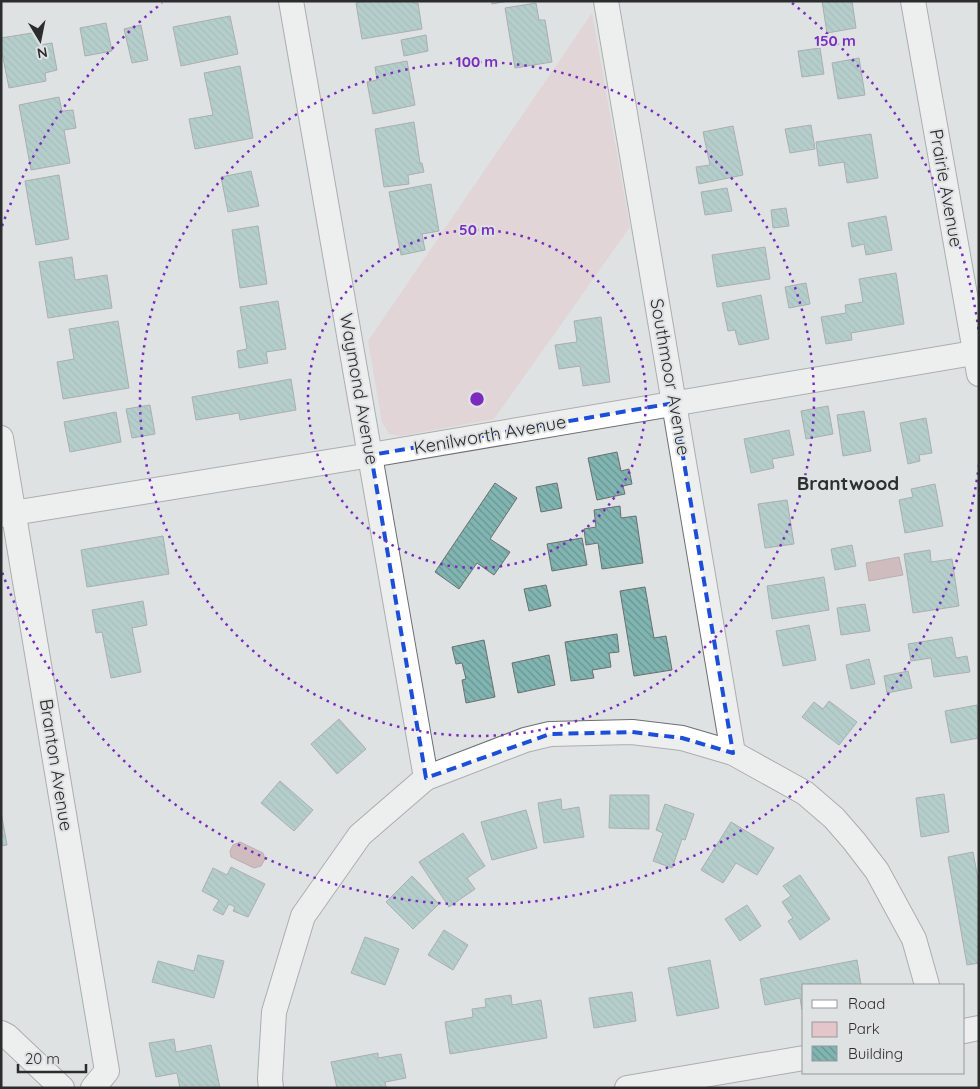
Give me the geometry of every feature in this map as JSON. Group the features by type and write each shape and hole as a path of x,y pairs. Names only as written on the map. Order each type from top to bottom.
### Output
{"street":[{"name":"Waymond Avenue","path":"292,1 426,778"},
{"name":"Southmoor Avenue","path":"606,1 733,753"},
{"name":"Prairie Avenue","path":"913,1 977,359"},
{"name":"Kenilworth Avenue","path":"8,514 371,455 674,402 977,359"},
{"name":"Branton Avenue","path":"1,438 8,514 107,1071 93,1088"},
{"path":"271,1088 274,1012 303,916 360,835 426,778 525,740 550,734 632,732 682,738 733,753 805,793 834,818 877,871 914,939 927,984"},
{"path":"965,1030 979,1028"},
{"path":"1,1033 7,1036 62,1088"},
{"path":"627,1088 802,1058"}],"highlighted area":[{"path":"674,403 733,753 682,738 632,732 550,734 426,778 371,455"}],"green space":[{"path":"592,13 630,227 494,419 401,436 389,434 382,422 368,341"}],"shaded area":[{"path":"899,557 903,575 869,581 866,563"},
{"path":"240,842 263,853 265,859 261,866 254,868 231,857 230,851 233,845"}],"building":[{"path":"364,1 413,1 413,3 418,3 422,29 362,39 356,3"},
{"path":"491,1 508,1 492,4"},
{"path":"822,1 852,1 856,28 827,33"},
{"path":"536,3 539,20 545,20 552,62 515,68 505,8"},
{"path":"230,16 238,54 181,66 173,27"},
{"path":"106,23 112,51 85,56 80,28"},
{"path":"141,25 148,60 132,63 124,29"},
{"path":"38,32 40,45 52,43 57,70 45,73 46,81 9,88 1,48 1,38"},
{"path":"426,35 428,51 404,56 401,40"},
{"path":"820,48 824,74 802,77 798,51"},
{"path":"859,58 865,95 838,99 832,63"},
{"path":"407,61 415,105 373,114 367,82 377,80 375,67"},
{"path":"240,66 253,138 195,149 189,119 213,115 204,73"},
{"path":"59,97 62,111 73,110 76,128 64,130 70,163 31,170 19,105"},
{"path":"414,122 420,163 422,163 424,172 408,175 409,184 384,187 375,129"},
{"path":"811,125 815,149 790,153 785,129"},
{"path":"733,126 743,175 699,184 696,167 710,165 703,132"},
{"path":"871,134 878,178 847,183 844,162 819,166 816,142"},
{"path":"251,171 259,206 228,212 221,177"},
{"path":"59,175 69,239 36,245 25,181"},
{"path":"431,184 439,231 422,234 425,250 401,255 389,192"},
{"path":"727,188 732,211 705,215 701,192"},
{"path":"786,208 789,226 773,228 771,210"},
{"path":"886,216 892,250 866,255 864,244 852,247 848,223"},
{"path":"258,226 267,284 240,288 232,230"},
{"path":"765,247 770,279 717,287 712,255"},
{"path":"72,257 75,280 107,275 112,308 48,318 39,262"},
{"path":"896,273 904,324 851,333 852,340 826,344 821,317 846,313 845,305 863,302 859,279"},
{"path":"806,283 810,304 789,308 785,287"},
{"path":"761,295 769,339 739,345 735,330 728,331 722,303"},
{"path":"278,301 286,349 266,352 268,363 239,368 237,351 247,349 240,307"},
{"path":"601,317 610,382 583,386 580,366 559,369 555,345 577,342 574,321"},
{"path":"118,321 129,388 63,399 57,362 74,359 69,329"},
{"path":"291,379 296,410 240,420 239,413 196,420 192,397"},
{"path":"150,405 155,434 132,438 126,409"},
{"path":"828,406 833,434 806,439 801,411"},
{"path":"864,411 871,451 843,456 837,415"},
{"path":"116,412 121,442 70,452 64,422"},
{"path":"926,418 932,453 919,455 920,461 908,464 900,423"},
{"path":"789,430 794,455 772,459 774,468 751,473 744,439"},
{"path":"617,452 621,471 629,469 632,484 623,486 625,494 597,500 588,458"},
{"path":"495,483 517,498 490,539 510,552 494,575 477,563 459,589 435,572"},
{"path":"557,483 562,508 541,512 536,487"},
{"path":"935,484 943,526 905,533 899,500 913,497 911,489"},
{"path":"787,500 794,544 765,548 758,504"},
{"path":"620,506 621,518 636,516 643,563 602,569 598,543 586,545 584,529 596,527 594,510"},
{"path":"163,536 169,574 87,587 81,550"},
{"path":"582,538 587,565 552,571 547,544"},
{"path":"852,545 856,566 835,570 831,549"},
{"path":"930,550 931,562 952,559 959,606 913,613 904,554"},
{"path":"824,577 829,610 772,619 767,586"},
{"path":"546,585 551,606 529,611 524,589"},
{"path":"645,587 654,638 666,636 672,670 634,676 620,591"},
{"path":"143,601 147,625 132,628 141,672 111,678 102,632 96,633 92,610"},
{"path":"865,604 870,631 841,635 837,608"},
{"path":"809,625 816,660 783,666 776,631"},
{"path":"617,634 619,652 609,653 611,667 592,670 594,678 571,681 565,642"},
{"path":"952,637 956,658 967,656 970,672 934,677 931,658 911,661 908,644"},
{"path":"484,640 495,697 466,703 462,680 466,679 462,663 456,664 452,647"},
{"path":"549,655 555,685 518,693 512,663"},
{"path":"869,659 875,684 851,689 846,665"},
{"path":"908,671 912,688 887,693 884,676"},
{"path":"829,701 857,722 839,745 802,717 814,702 823,709"},
{"path":"977,705 979,738 951,743 945,711"},
{"path":"339,719 366,749 337,774 311,744"},
{"path":"280,781 313,810 294,831 261,803"},
{"path":"944,794 949,832 921,837 916,798"},
{"path":"610,795 649,795 649,829 609,828"},
{"path":"561,799 562,810 579,807 584,837 544,843 538,803"},
{"path":"665,804 694,814 685,840 682,839 672,868 653,861 663,833 656,830"},
{"path":"526,810 537,848 492,860 481,822"},
{"path":"1,812 7,845 1,846"},
{"path":"731,822 774,848 757,875 736,863 723,883 701,870"},
{"path":"463,833 485,866 467,878 475,889 449,907 419,862"},
{"path":"973,852 979,884 979,963 967,965 948,857"},
{"path":"231,867 265,884 248,917 233,911 235,907 229,904 223,915 213,910 219,900 202,891 213,868 227,875"},
{"path":"800,875 830,919 800,940 788,921 793,918 782,902 791,896 783,886"},
{"path":"412,876 439,904 413,929 386,902"},
{"path":"747,905 761,926 740,941 725,919"},
{"path":"444,930 468,945 453,970 428,955"},
{"path":"365,937 399,949 385,985 351,973"},
{"path":"198,955 224,961 214,998 152,982 158,961 194,971"},
{"path":"710,960 719,1008 677,1016 668,968"},
{"path":"857,960 861,984 802,984 802,1010 800,998 765,1005 760,979"},
{"path":"632,992 636,1021 594,1028 589,998"},
{"path":"511,995 512,1005 541,1000 547,1038 450,1054 445,1022 473,1017 472,1009 486,1007 485,999"},
{"path":"174,1039 176,1052 211,1045 220,1088 180,1088 177,1073 156,1077 149,1043"},
{"path":"378,1053 378,1058 401,1054 406,1078 385,1082 386,1087 384,1088 337,1088 331,1062"}],"district":[{"name":"Brantwood","path":"848,483"}]}
